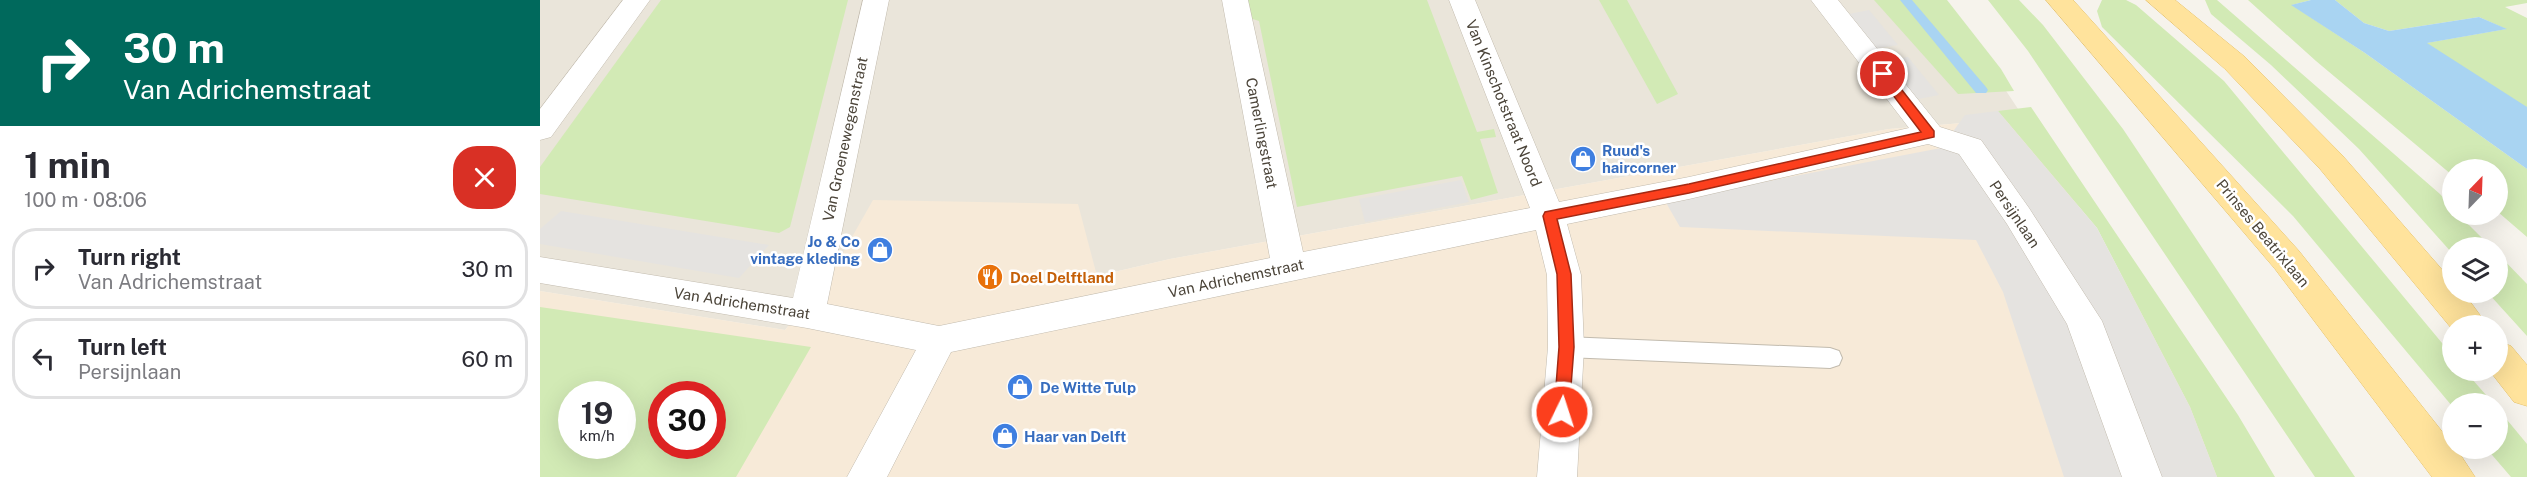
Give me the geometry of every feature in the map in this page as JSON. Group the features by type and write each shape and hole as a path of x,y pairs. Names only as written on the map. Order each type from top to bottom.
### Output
{"main road":[{"name":"Prinses Beatrixlaan","path":"2059,0 2287,260 2455,477"},
{"path":"2158,0 2235,63 2331,162 2462,315"},
{"path":"2508,368 2527,391"}],"street":[{"path":"540,130 637,0"},
{"name":"Van Groenewegenstraat","path":"807,314 876,0"},
{"name":"Camerlingstraat","path":"1235,0 1289,267"},
{"name":"Van Kinschotstraat Noord","path":"1462,0 1549,216 1564,274 1566,347 1557,477"},
{"path":"1824,0 1929,134"},
{"name":"Van Adrichemstraat","path":"540,270 807,314 939,340 1289,267 1689,188 1929,134"},
{"name":"Persijnlaan","path":"1929,134 1970,147 2018,216 2084,321 2142,477"},
{"path":"867,477 939,340"}],"lane":[{"path":"1566,347 1830,358"}],"shaded area":[{"path":"540,0 1946,0 2024,118 1889,129 1170,259 1097,276 831,274 785,330 540,291"},
{"path":"1869,10 1898,45 1873,49 1844,15"},
{"path":"1908,57 1939,95 1913,100 1882,62"},
{"path":"1998,111 2097,228 2190,407 2217,477 2064,477 2003,292 1976,240 1680,227 1665,201 1941,148 1965,115"},
{"path":"2024,118 2245,477 540,477 540,291 785,330 831,274 873,200 1078,204 1097,276 1170,259 1889,129"},
{"path":"1461,180 1469,202 1365,222 1359,199"},
{"path":"561,211 769,245 739,278 540,244 540,229"}],"green space":[{"path":"661,0 848,0 790,227 779,233 540,194 540,167"},
{"path":"1237,0 1427,0 1477,132 1494,129 1496,137 1480,139 1498,193 1471,200 1462,176 1297,207 1259,21 1240,15"},
{"path":"1599,0 1627,0 1678,94 1657,104"},
{"path":"1874,0 1947,0 2001,69 2014,91 1958,94"},
{"path":"1988,0 2019,0 2043,25 2123,129 2355,477 2315,477 2028,51"},
{"path":"2102,0 2126,0 2136,5 2224,81 2442,343 2442,381 2474,381 2484,393 2442,394 2293,216 2102,27 2097,11"},
{"path":"2205,0 2217,0 2440,194 2442,196 2442,225 2469,225 2481,237 2442,237 2442,242 2359,149 2271,65 2211,14"},
{"path":"2248,0 2311,0 2292,5 2365,53 2527,169 2527,237 2508,221 2508,159 2442,159 2442,167 2316,61"},
{"path":"2335,0 2527,0 2527,3 2505,7 2527,18 2527,115 2426,43 2506,29 2479,17 2389,31 2364,23"},
{"path":"2031,107 2238,415 2275,477 2217,477 2190,407 2097,228 1998,111"},
{"path":"2508,264 2527,284 2527,336 2497,303 2508,303"},
{"path":"540,307 811,347 736,477 540,477"},
{"path":"2508,421 2527,444 2527,477 2511,477 2496,459 2508,459"}],"water":[{"path":"2311,0 2335,0 2364,23 2389,31 2479,17 2507,29 2427,43 2527,107 2527,169 2365,53 2291,5"}],"waterway":[{"path":"1906,0 1981,90"}],"place":[{"name":"Ruud's haircorner","path":"1583,159"},
{"name":"Jo & Co vintage kleding","path":"880,250"},
{"name":"Doel Delftland","path":"990,277"},
{"name":"De Witte Tulp","path":"1020,387"},
{"name":"Haar van Delft","path":"1005,436"}],"route":[{"path":"1562,412 1566,347 1564,274 1549,216 1689,188 1929,134 1883,74"}]}
